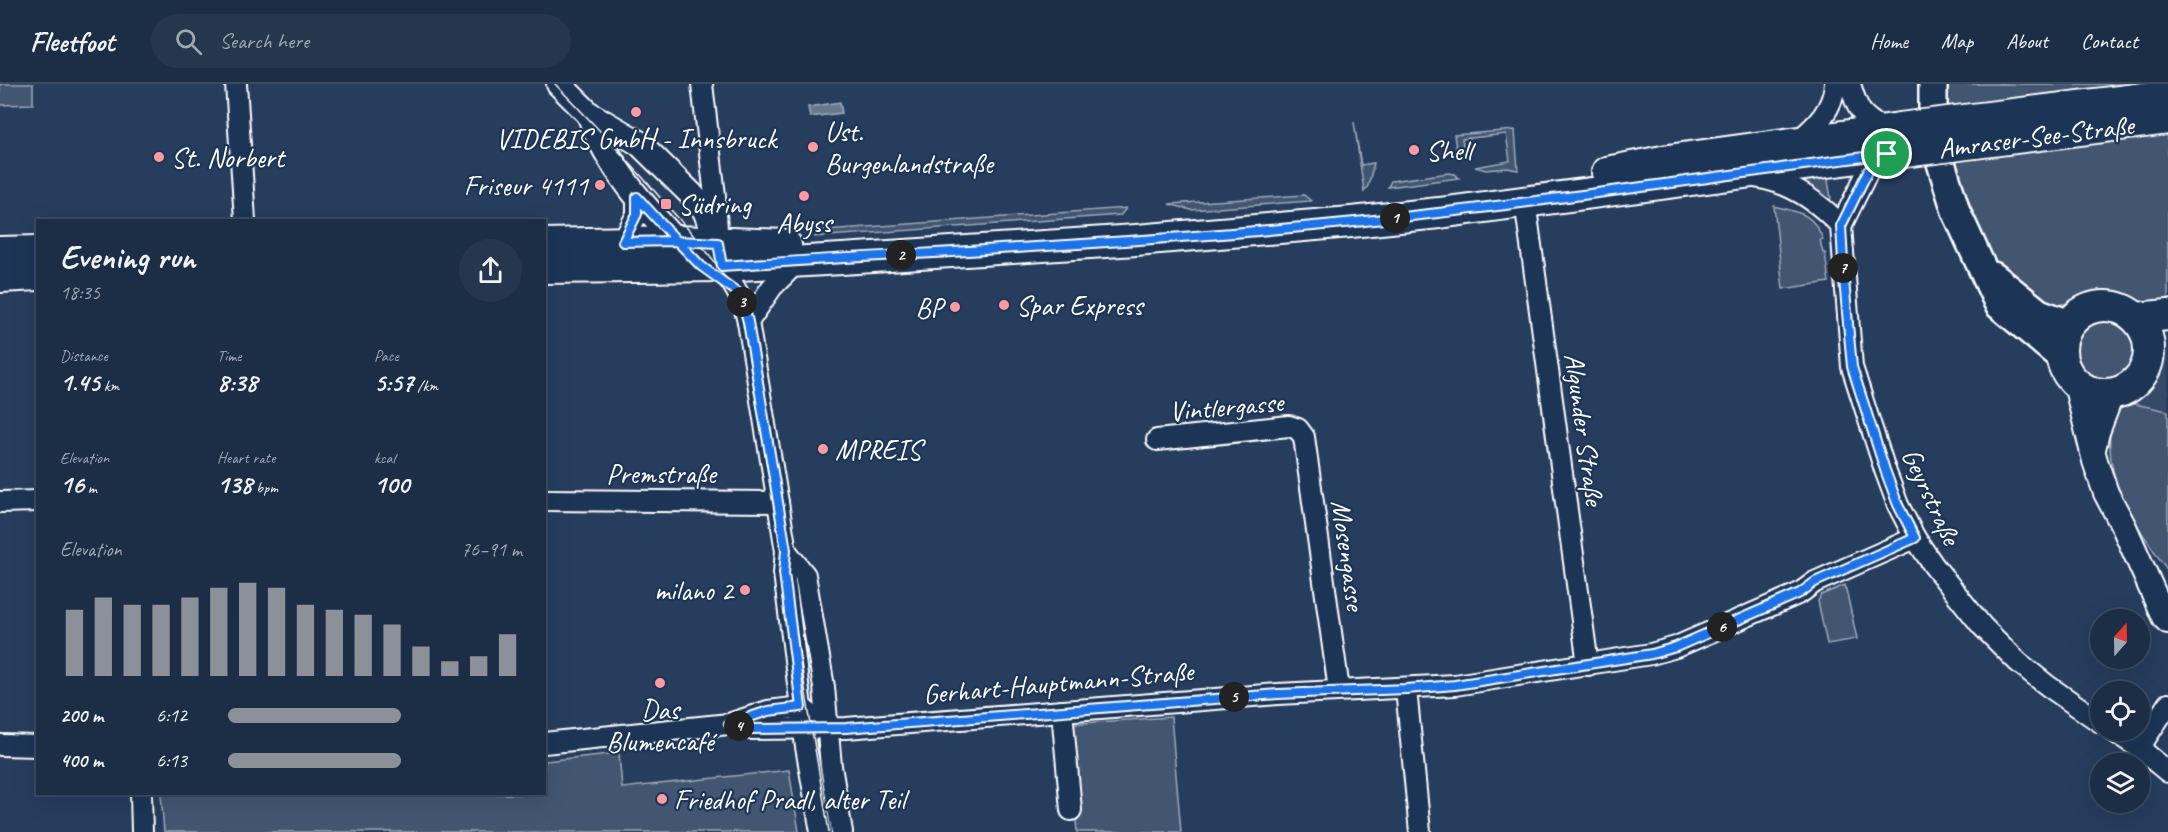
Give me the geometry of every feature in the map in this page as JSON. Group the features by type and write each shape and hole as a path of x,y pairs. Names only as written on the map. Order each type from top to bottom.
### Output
{"main road":[{"path":"1934,84 1933,108 1941,163 1956,211 1999,305 2061,357"},
{"name":"Amraser-See-Straße","path":"714,258 797,262 1147,239 1406,217 1737,174 1894,141 1973,131 2168,95"},
{"name":"Amraser-See-Straße","path":"1973,131 2168,119"},
{"name":"Amraser-See-Straße","path":"714,258 783,245 835,244 1324,209 1526,187 1668,160 1796,142 1894,141"},
{"path":"546,244 677,241 714,258"},
{"path":"0,252 36,251"},
{"path":"546,268 714,258"},
{"path":"1982,267 2038,313 2069,324"},
{"path":"0,277 36,275"},
{"path":"2109,305 2124,310 2136,318 2148,338 2159,342 2139,380 2122,392 2111,394 2087,391 2076,384 2064,368 2061,357 2063,334 2069,324 2080,313 2094,307 2109,305"},
{"path":"2136,318 2168,315"}],"street":[{"path":"236,84 246,219"},
{"path":"559,84 589,114 639,143 705,210 714,258 743,302 786,550 784,573 804,729 821,832"},
{"path":"702,84 715,196 714,258"},
{"path":"1796,142 1817,125 1828,109 1835,84"},
{"path":"1737,174 1766,178 1791,187 1816,202 1841,226 1868,171 1894,141 1857,108 1850,84"},
{"path":"589,114 597,139 608,159 637,197 677,241"},
{"path":"623,242 637,214 637,197"},
{"name":"Algunder Straße","path":"1525,201 1588,665"},
{"name":"Geyrstraße","path":"1841,226 1852,367 1898,505 1915,538 1934,566 1982,626 2000,645 2048,686 2090,715"},
{"path":"748,322 772,287 797,262"},
{"path":"2076,384 2106,493 2124,527 2164,617 2168,621"},
{"path":"2093,452 2097,432 2111,394"},
{"name":"Vintlergasse","path":"1157,440 1289,426 1298,429"},
{"name":"Mosengasse","path":"1298,429 1304,437 1340,690"},
{"name":"Premstraße","path":"546,500 778,502"},
{"path":"0,502 36,501"},
{"path":"2124,527 2168,596"},
{"name":"Gerhart-Hauptmann-Straße","path":"729,724 751,729 846,728 1340,690 1406,689 1455,685 1629,659 1676,647 1800,593 1815,582 1915,538"},
{"path":"786,550 804,574 824,687 826,728 842,832"},
{"path":"1406,689 1420,832"},
{"path":"2139,748 2168,704"},
{"path":"546,743 729,724 768,711 801,707 826,728"},
{"path":"1062,711 1071,810"},
{"path":"2128,741 2168,772"},
{"path":"0,745 36,746"},
{"path":"141,795 142,832"}],"shaded area":[{"path":"0,84 33,84 33,104 0,105"},
{"path":"1944,84 2168,84 1946,108"},
{"path":"840,102 842,113 810,117 808,107"},
{"path":"1354,122 1361,165 1374,163 1368,186 1364,191"},
{"path":"1515,130 1518,170 1507,168 1486,170 1475,167 1510,161 1506,134 1462,139 1464,151 1456,149 1454,135"},
{"path":"2168,131 2168,300 2146,304 2113,291 2096,292 2064,304 2044,304 2012,282 1980,240 1965,202 1953,159"},
{"path":"1449,173 1459,178 1388,187 1391,181"},
{"path":"1827,175 1831,198 1829,203 1795,179"},
{"path":"1304,195 1311,201 1191,210 1169,204"},
{"path":"1774,206 1804,215 1814,223 1823,239 1820,240 1823,253 1825,253 1829,282 1783,289"},
{"path":"1126,208 1121,215 815,237 818,232 826,230"},
{"path":"2100,321 2112,321 2127,329 2135,344 2135,356 2127,371 2112,379 2100,379 2085,371 2077,356 2077,344 2085,329"},
{"path":"2168,350 2168,411 2125,402 2163,355"},
{"path":"2125,402 2168,411 2168,571 2127,507 2113,472 2110,453 2111,424 2116,412"},
{"path":"1845,585 1857,639 1827,644 1818,601 1821,595"},
{"path":"1171,717 1181,832 1077,832 1068,724"},
{"path":"619,753 622,788 789,770 799,832 164,832 161,795 546,795 546,761"}],"tram line":[{"path":"555,84 700,243 722,272 738,305 744,323 829,832"}],"place":[{"name":"VIDEBIS GmbH - Innsbruck","path":"636,112"},
{"name":"Ust. Burgenlandstraße","path":"813,147"},
{"name":"Shell","path":"1414,150"},
{"name":"St. Norbert","path":"159,157"},
{"name":"Friseur 4111","path":"600,185"},
{"name":"Abyss","path":"804,196"},
{"name":"Südring","path":"666,204"},
{"name":"Spar Express","path":"1004,305"},
{"name":"BP","path":"955,307"},
{"name":"MPREIS","path":"823,449"},
{"name":"milano 2","path":"745,590"},
{"name":"Das Blumencafé","path":"660,683"},
{"name":"Friedhof Pradl, alter Teil","path":"662,799"}],"route":[{"path":"1887,154 1439,213 1351,222 1136,240 722,266 718,243 677,241 637,197 637,214 623,242 677,241 701,266 737,292 743,302 748,322 786,550 784,573 801,707 768,711 729,724 751,729 846,728 1278,694 1406,689 1455,685 1629,659 1676,647 1800,593 1815,582 1915,538 1898,505 1885,470 1852,367 1844,280 1841,226 1868,171 1887,154"}]}
